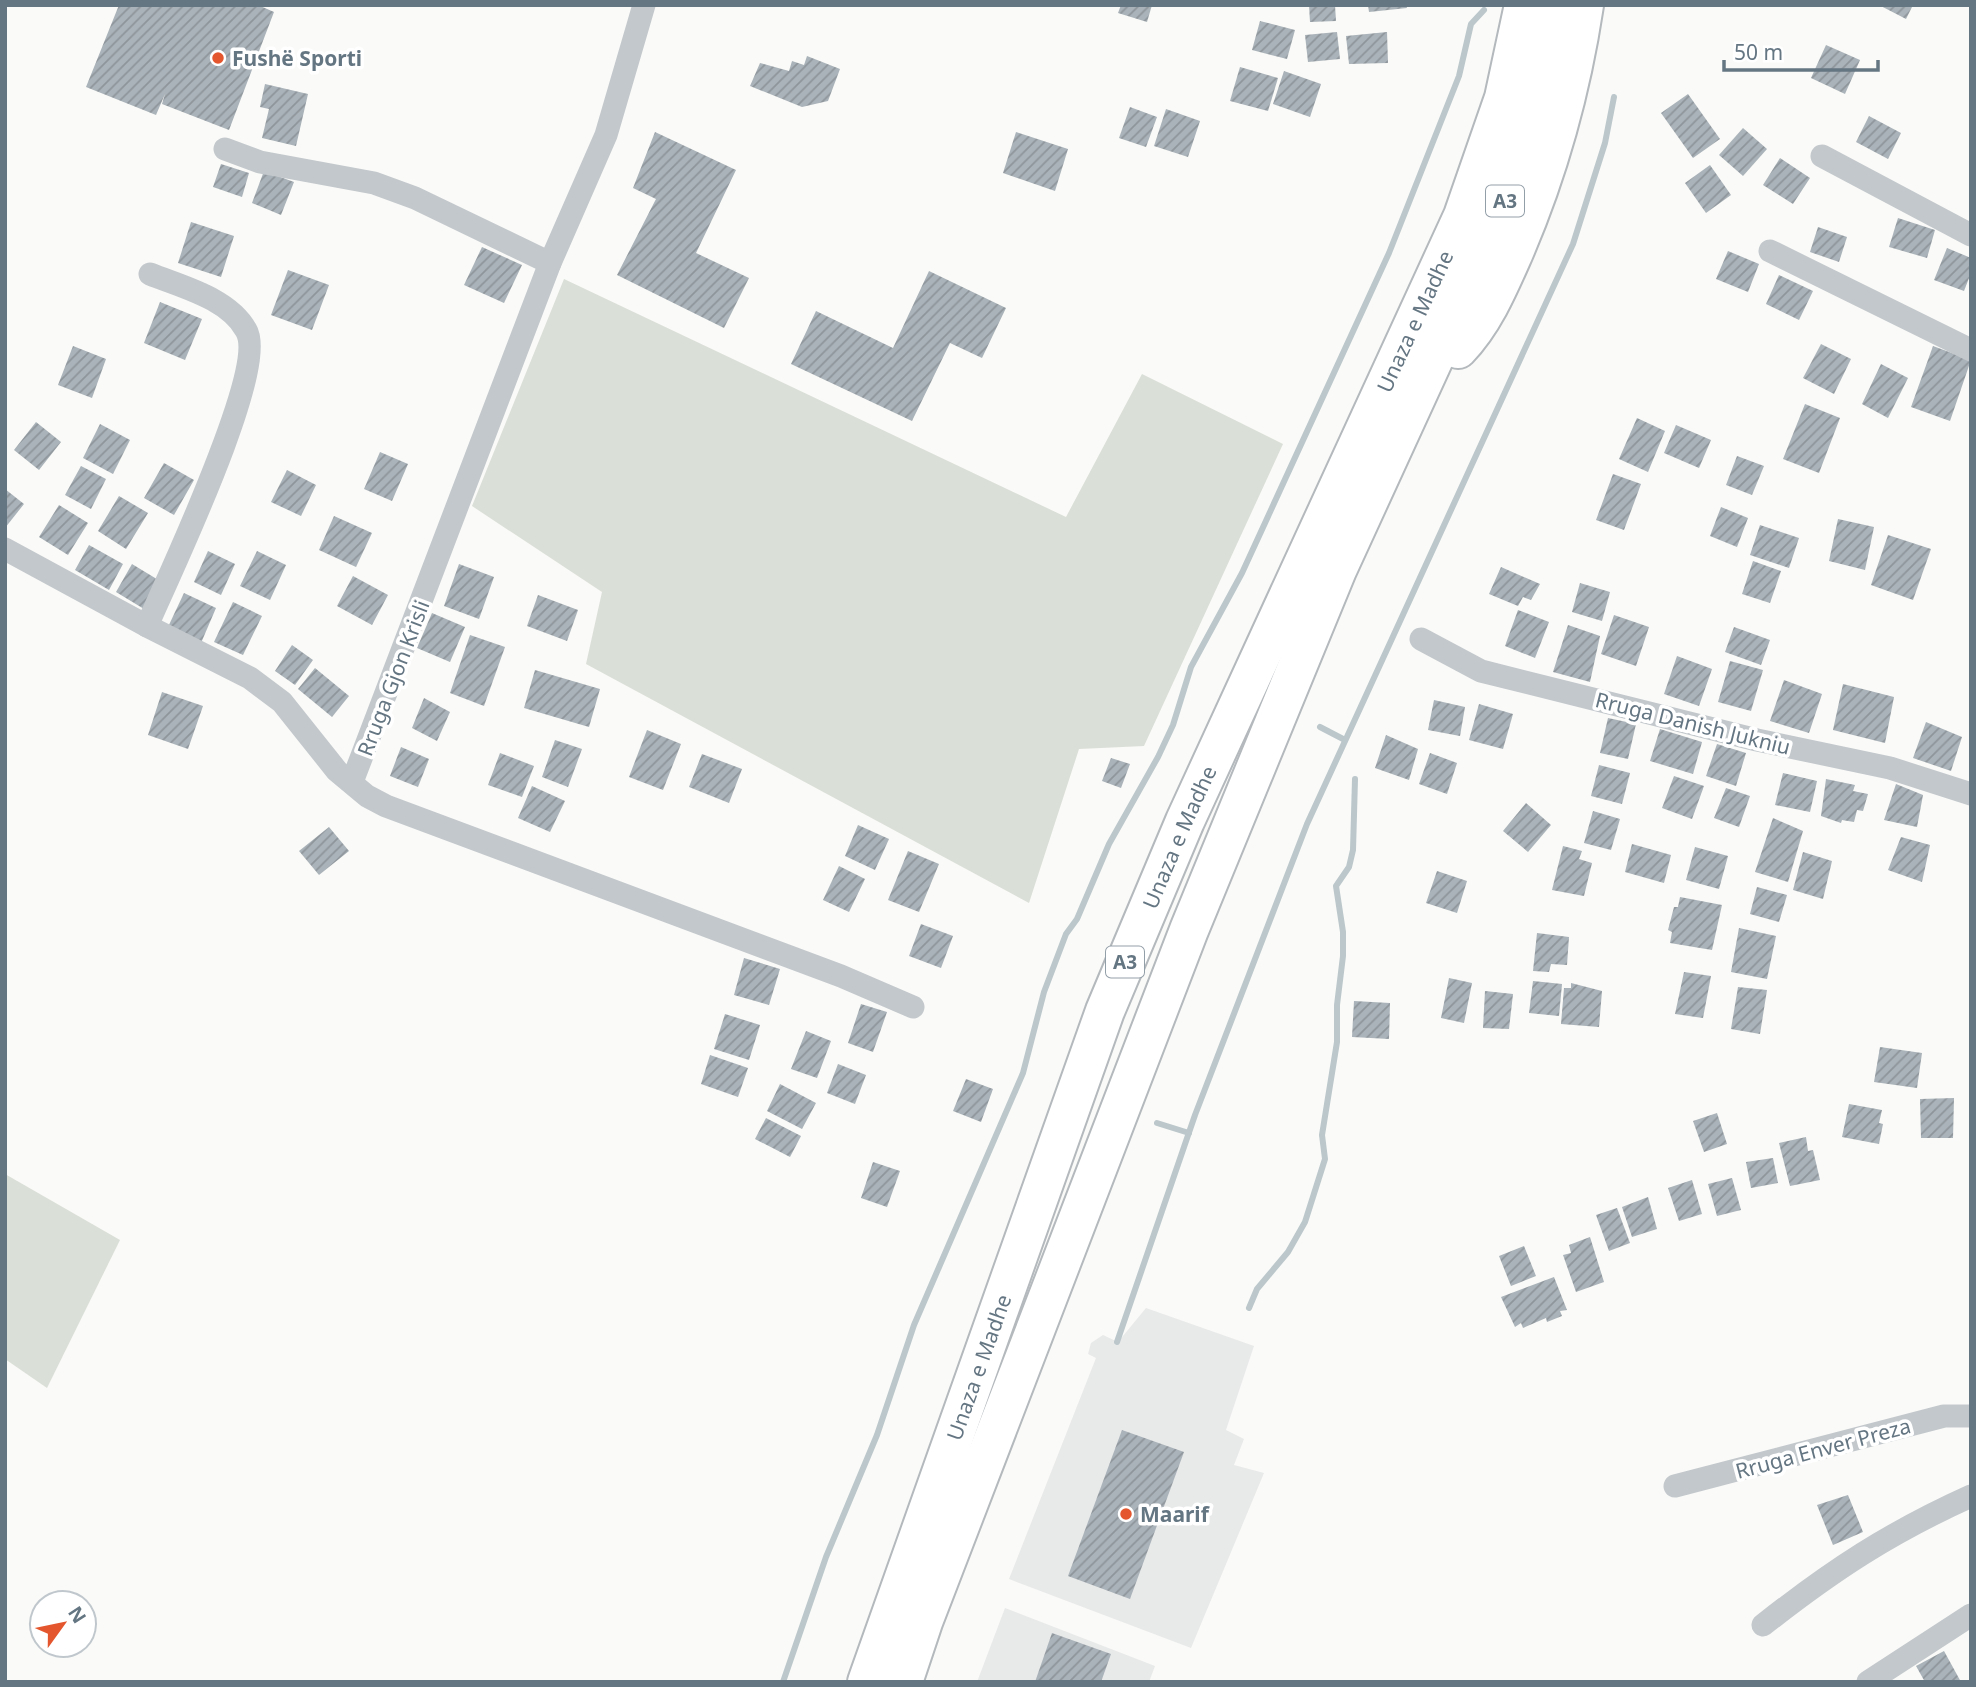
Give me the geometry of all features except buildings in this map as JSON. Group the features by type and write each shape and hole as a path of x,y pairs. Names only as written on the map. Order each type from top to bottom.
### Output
{"highway":[{"path":"1440,265 1454,186 1485,79 1501,5"},
{"name":"Unaza e Madhe","path":"867,1682 1105,1011 1191,809 1468,205 1504,98 1524,5"},
{"name":"Unaza e Madhe","path":"903,1682 923,1622 1155,1014 1337,569 1498,219 1541,86 1557,5"},
{"path":"1423,386 1468,338 1496,295 1528,219 1566,101 1584,5"}],"street":[{"name":"Rruga Gjon Krisli","path":"644,5 606,135 550,262 352,782 367,796 395,810 841,976 913,1007"},
{"path":"225,149 261,162 374,183 415,198 550,262"},
{"path":"1822,156 1971,235"},
{"path":"1770,251 1971,350"},
{"path":"147,626 237,413 250,352 248,332 233,313 214,301 150,274"},
{"path":"5,549 250,678 282,702 322,756 352,782"},
{"name":"Rruga Danish Jukniu","path":"1421,639 1481,671 1756,740 1890,768 1971,794"},
{"name":"Rruga Enver Preza","path":"1675,1486 1944,1416 1971,1416"},
{"path":"1763,1625 1829,1573 1906,1526 1971,1496"},
{"path":"1868,1682 1971,1615"}],"shaded area":[{"path":"564,279 1066,517 1142,374 1283,444 1144,746 1079,749 1029,903 586,664 602,592 472,506"},
{"path":"5,1174 120,1240 47,1388 5,1359"},
{"path":"1146,1308 1254,1346 1226,1430 1244,1439 1234,1465 1264,1473 1191,1648 1009,1579 1096,1358 1088,1354 1091,1343 1103,1335 1118,1342"},
{"path":"1005,1608 1155,1666 1149,1682 977,1682"}],"waterway":[{"path":"783,1682 826,1557 877,1435 914,1325 1023,1073 1044,992 1066,934 1077,919 1109,844 1158,757 1173,725 1191,667 1242,573 1389,253 1459,76 1471,24 1484,10"},
{"path":"1117,1342 1195,1115 1307,824 1573,244 1605,143 1614,97"},
{"path":"1320,727 1345,740"},
{"path":"1249,1308 1257,1289 1288,1252 1305,1222 1325,1159 1322,1135 1337,1042 1337,1005 1343,956 1343,932 1336,886 1349,867 1353,850 1355,779"},
{"path":"1157,1123 1189,1133"}],"place":[{"name":"Fushë Sporti","path":"218,58"},
{"name":"Maarif","path":"1126,1514"}]}
